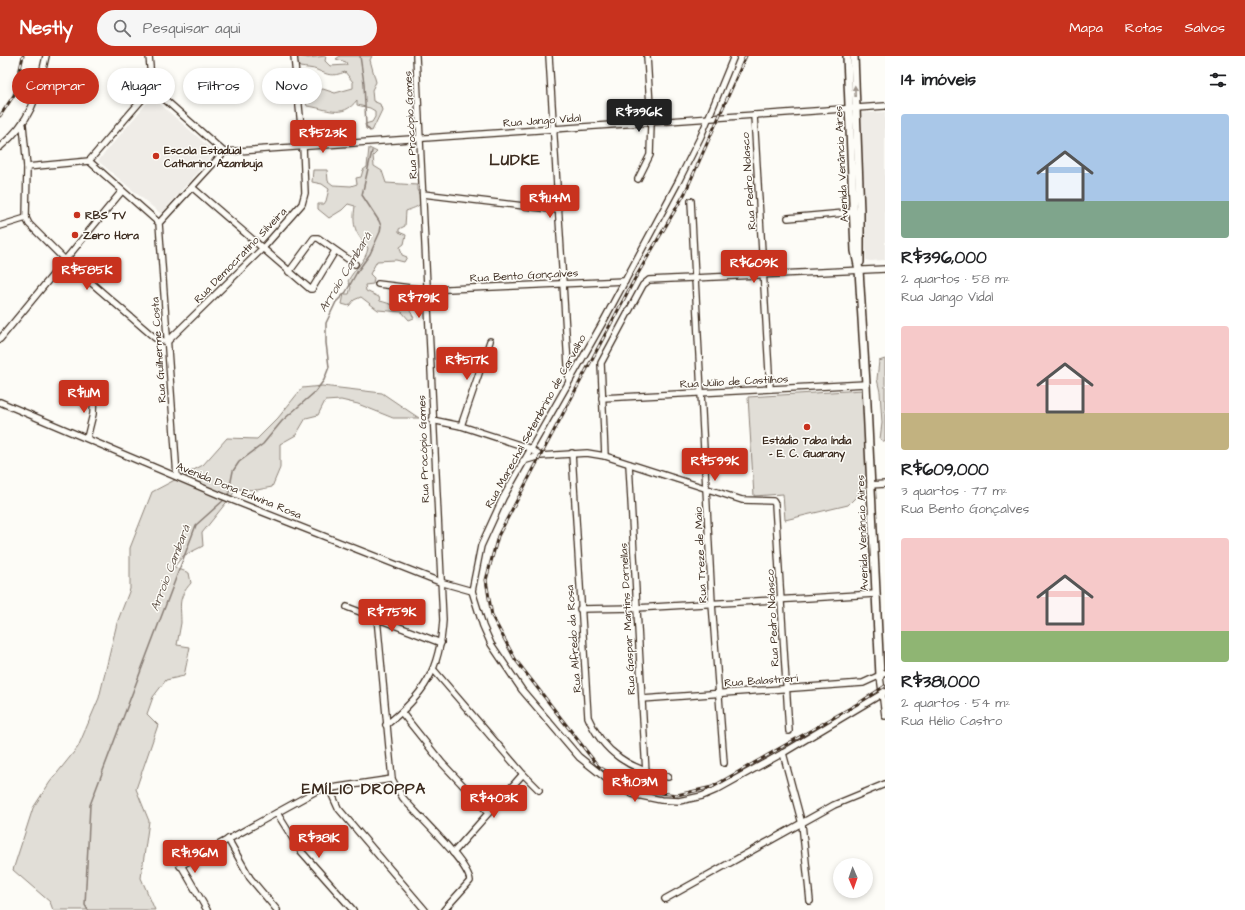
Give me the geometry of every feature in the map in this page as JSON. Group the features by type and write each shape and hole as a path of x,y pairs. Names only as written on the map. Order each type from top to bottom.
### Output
{"main road":[{"name":"Avenida Venâncio Aires","path":"847,56 852,107 857,212 861,251 859,270 866,384 875,594 883,674"},
{"name":"Avenida Venâncio Aires","path":"852,107 854,56"}],"street":[{"path":"0,147 23,125 34,104 46,56"},
{"path":"149,56 150,68"},
{"name":"Rua Democratino Silveira","path":"168,342 263,248 302,204 305,193 303,146 294,56"},
{"name":"Rua Procópio Gomes","path":"386,725 402,713 421,692 433,669 441,643 442,620 426,290 421,138 416,56"},
{"path":"549,56 568,382"},
{"path":"638,179 650,155 651,123 647,56"},
{"name":"Rua Marechal Setembrino de Carvalho","path":"734,56 708,119 678,184 568,382 529,448 485,534 479,552 472,591 488,638 522,690 579,757 617,787 632,794 661,800 679,801 702,796 716,790 783,753 883,693"},
{"path":"27,167 89,161 138,104"},
{"path":"89,161 159,223 224,152 170,104"},
{"name":"Rua Jango Vidal","path":"224,152 708,119 852,107 885,106"},
{"name":"Rua Pedro Nolasco","path":"754,115 770,389"},
{"path":"23,125 27,167 26,218 34,231 155,338 168,342"},
{"path":"192,188 289,272 312,289 335,251"},
{"path":"0,339 122,191"},
{"path":"423,194 558,210"},
{"name":"Rua Treze de Maio","path":"691,201 712,603 724,763"},
{"path":"788,218 857,212"},
{"path":"0,226 26,218"},
{"name":"Rua Guilherme Costa","path":"159,223 177,476"},
{"path":"289,272 314,238 318,238 355,264"},
{"path":"605,456 601,363 643,285 650,280 885,269"},
{"name":"Rua Bento Gonçalves","path":"378,284 426,290 625,281"},
{"path":"461,426 490,341"},
{"name":"Rua Júlio de Castilhos","path":"602,398 866,384"},
{"path":"87,438 93,414 94,392"},
{"name":"Avenida Dona Edwina Rosa","path":"0,402 222,496 440,582 472,591"},
{"path":"432,420 461,426 529,448 540,456"},
{"path":"523,461 540,456 572,454 605,456 707,488"},
{"name":"Rua Alfredo da Rosa","path":"572,454 580,609 588,717 594,730 609,750 626,763 646,773 668,777"},
{"name":"Rua Gaspar Martins Dornellas","path":"629,464 646,773"},
{"path":"870,485 885,484"},
{"name":"Rua Pedro Nolasco","path":"707,488 742,500 769,500 775,504 789,730"},
{"path":"580,609 636,608 875,594"},
{"path":"347,608 441,643"},
{"path":"377,618 392,780 404,798 468,872 470,881 444,910"},
{"path":"433,669 523,774 539,790"},
{"path":"883,674 885,716"},
{"name":"Rua Balastreri","path":"642,699 863,682 883,674"},
{"path":"402,713 442,763 488,812"},
{"path":"783,753 802,824 810,901"},
{"path":"453,853 523,774"},
{"path":"180,866 310,794 329,788 392,780"},
{"path":"665,900 802,824 834,804 885,784"},
{"path":"329,788 338,808 425,910"},
{"path":"277,813 300,850 353,910"},
{"path":"228,839 250,878 277,910"},
{"path":"170,846 180,866 207,910"}],"shaded area":[{"path":"298,56 308,58 326,56 325,61 330,66 347,65 346,62 336,59 340,56 372,56 370,60 376,82 372,90 373,101 380,104 382,110 372,131 366,129 365,124 372,122 375,117 375,111 370,108 357,105 357,100 346,110 340,111 307,106 306,104 322,104 322,89 335,93 353,88 353,82 345,72 330,75 322,72 322,68 300,67 297,63"},
{"name":"Escola Estadual Catharino Azambuja","path":"146,104 160,104 215,152 161,214 98,161"},
{"path":"885,112 885,260 870,261 866,260 858,113"},
{"path":"369,148 377,152 373,156 374,166 382,171 386,183 417,185 417,190 421,199 418,206 406,211 405,226 399,229 399,232 406,235 404,244 400,247 402,255 407,257 404,262 396,260 377,261 370,274 374,278 373,284 365,285 366,291 379,297 380,301 409,309 414,318 409,320 402,312 378,310 361,297 354,300 349,306 342,304 344,294 349,294 351,287 348,281 365,257 368,248 357,233 354,224 355,206 348,204 342,210 329,218 318,209 318,204 324,204 326,201 329,189 322,184 312,182 313,170 327,170 328,181 333,185 351,186 357,184 356,178 361,177 363,170 367,167"},
{"path":"885,359 885,442 880,439 882,423 880,392 877,379 879,361"},
{"path":"322,386 382,393 419,418 393,418 358,404 341,400 325,401 318,415 306,418 296,435 280,444 280,468 272,487 257,490 237,489 202,533 203,546 183,556 174,567 189,573 191,583 184,593 180,606 181,623 177,645 190,647 184,676 166,680 153,697 147,714 158,725 136,789 149,821 141,878 155,910 53,910 50,902 13,870 33,808 50,782 78,747 99,698 117,623 130,589 130,548 152,492 203,465 227,438 257,439 278,418 302,388"},
{"name":"Estádio Taba Índia - E. C. Guarany","path":"863,390 868,485 848,505 785,520 783,494 754,496 748,397"}],"waterway":[{"name":"Arroio Cambará","path":"360,56 364,83 366,126 370,131"},
{"name":"Arroio Cambará","path":"228,496 233,471 239,462 263,444 282,421 315,392 324,380 329,367 326,343 326,323 336,302 346,292 357,272 370,254 380,232 381,226 379,221 362,195 372,151"},
{"name":"Arroio Cambará","path":"88,910 85,905 90,805 196,525 225,499"}],"railway":[{"path":"0,116 14,95 23,56"},
{"path":"746,56 685,193 633,282 498,536 486,580 492,616 515,659 598,766 637,790 677,795 712,787 859,703 885,686"}],"place":[{"name":"Escola Estadual Catharino Azambuja","path":"156,156"},
{"name":"RBS TV","path":"77,215"},
{"name":"Zero Hora","path":"75,235"},
{"name":"Estádio Taba Índia - E. C. Guarany","path":"807,427"}],"district":[{"name":"LUDKE","path":"515,160"},
{"name":"EMÍLIO DROPPA","path":"364,789"}]}
